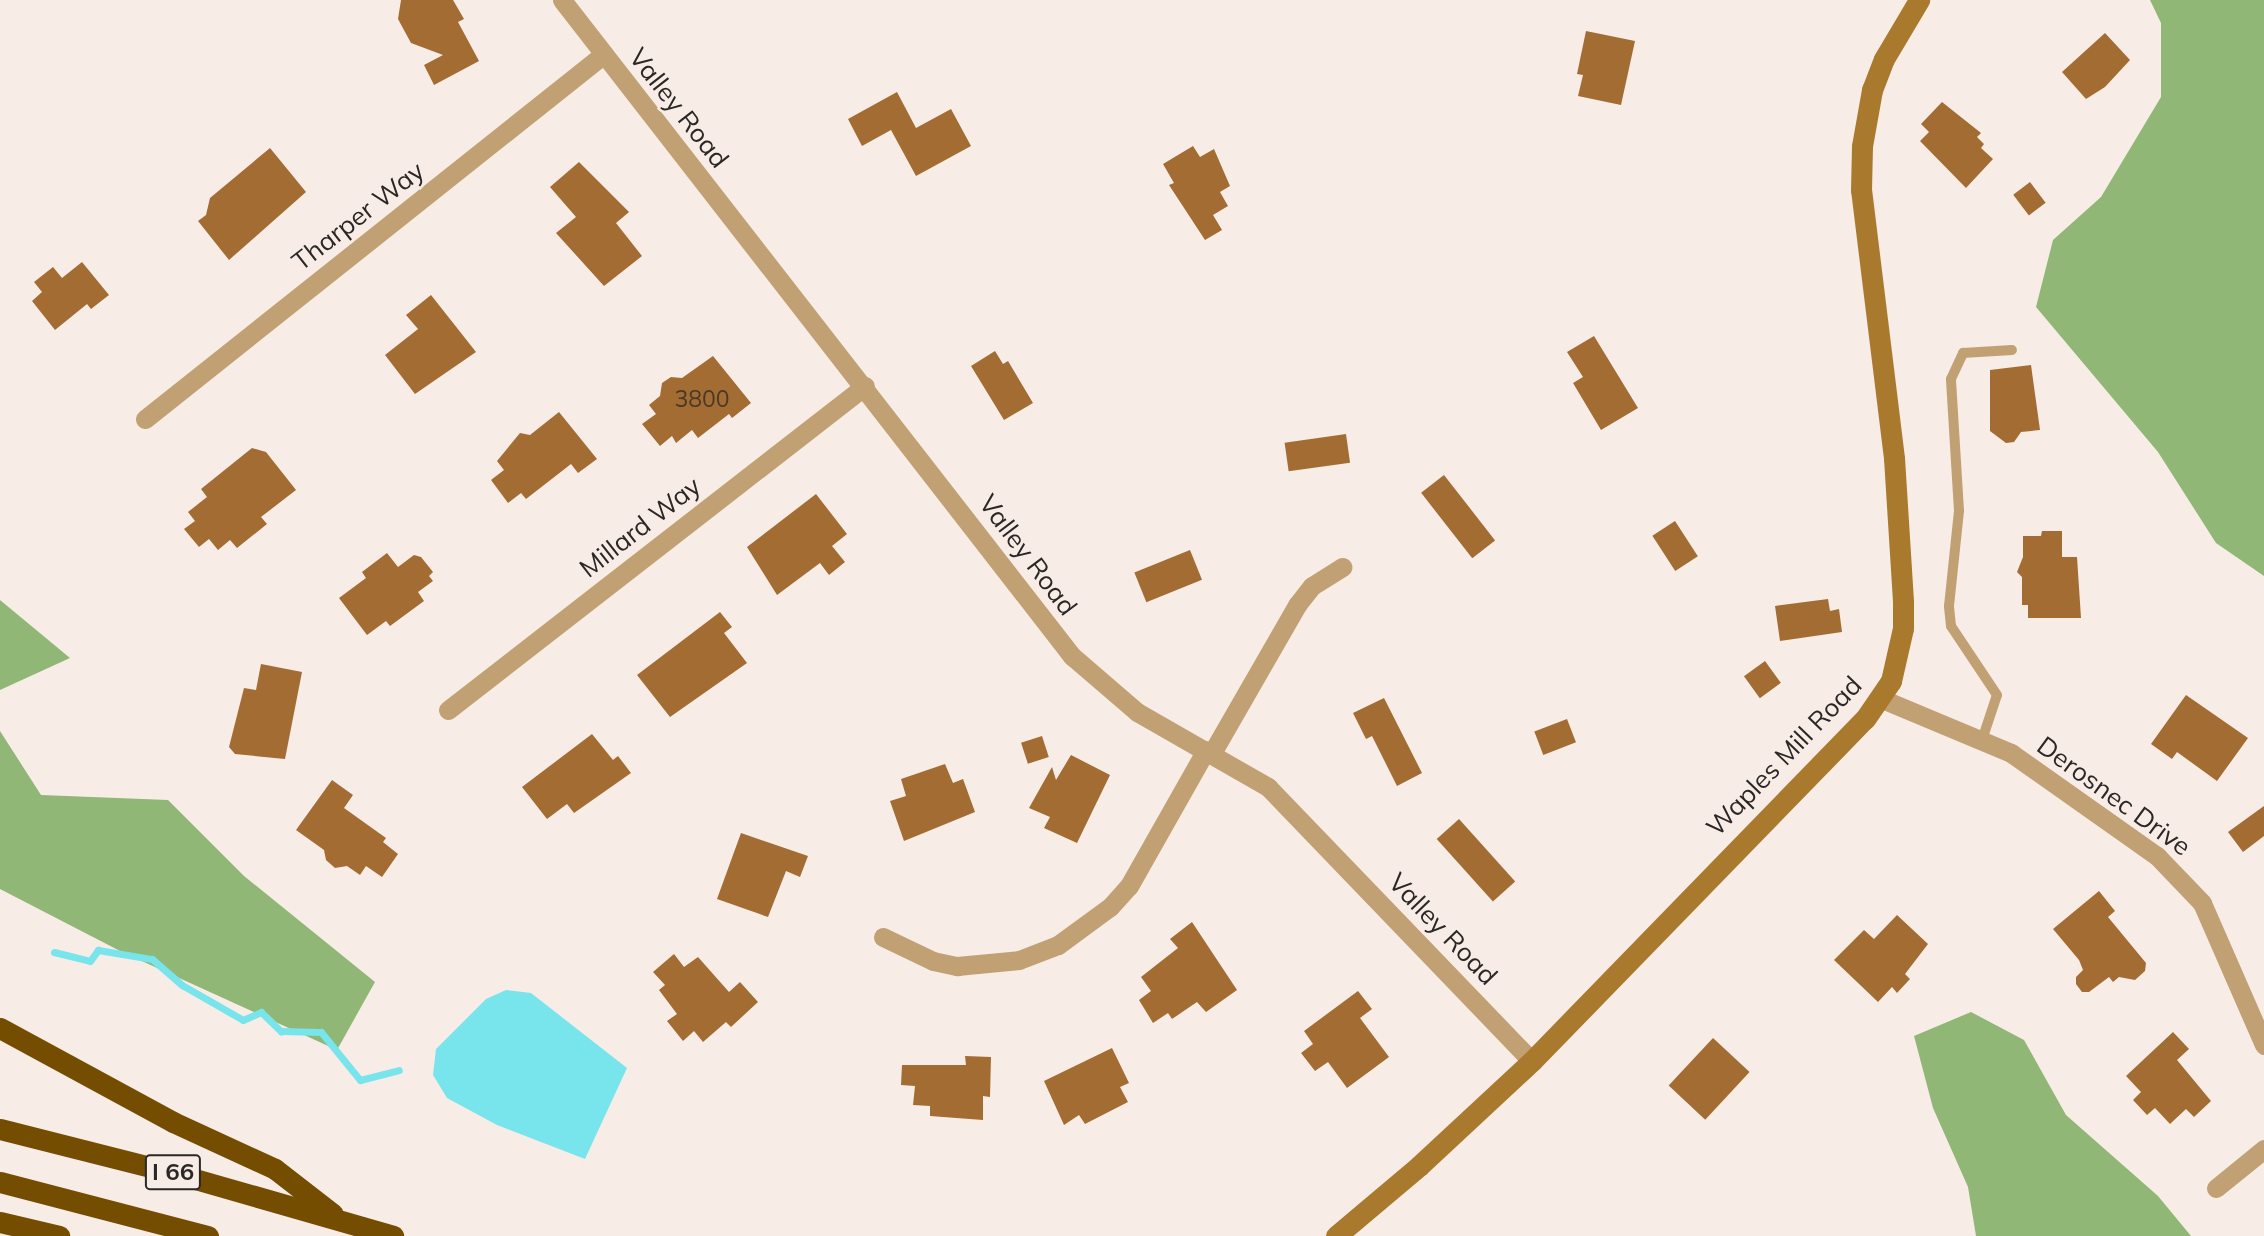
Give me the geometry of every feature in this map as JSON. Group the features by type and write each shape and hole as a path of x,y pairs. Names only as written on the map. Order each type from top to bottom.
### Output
{"highway":[{"path":"0,1028 173,1122 275,1169 343,1222"},
{"name":"I 66","path":"0,1129 393,1236"},
{"path":"0,1182 208,1236"},
{"path":"0,1222 59,1236"}],"main road":[{"name":"Waples Mill Road","path":"1336,1236 1419,1166 1532,1061 1882,699 1898,658 1903,601 1894,458 1861,190 1862,146 1872,90 1884,59 1919,0"}],"street":[{"name":"Valley Road","path":"562,0 865,386 1072,656 1137,712 1209,751 1268,788 1316,833 1532,1061"},
{"name":"Tharper Way","path":"145,419 604,54"},
{"name":"Millard Way","path":"447,710 865,386"},
{"path":"883,937 933,961 957,966 1019,960 1058,945 1110,907 1129,886 1297,605 1312,586 1343,566"},
{"name":"Derosnec Drive","path":"1882,699 1982,740 2046,775 2157,856 2183,880 2218,931 2264,1045"},
{"path":"2216,1188 2264,1149"}],"lane":[{"path":"1982,740 1997,695 1951,626 1949,606 1959,511 1951,379 1963,353 2012,350"}],"green space":[{"path":"2150,0 2264,0 2264,576 2216,543 2158,452 2036,307 2053,240 2101,197 2161,97 2161,23"},
{"path":"0,600 70,658 0,690"},
{"path":"0,731 41,795 168,800 244,876 375,982 337,1050 122,952 0,889"},
{"path":"1971,1012 2024,1040 2066,1115 2158,1196 2191,1236 1976,1236 1968,1187 1933,1108 1914,1036"}],"water":[{"path":"506,990 531,993 627,1068 585,1159 497,1125 447,1098 433,1075 436,1049 486,999"}],"building":[{"path":"401,0 453,0 464,19 458,22 479,61 434,85 424,65 443,55 411,43 398,19"},
{"path":"1586,31 1635,41 1621,105 1578,96 1583,75 1577,74"},
{"path":"2105,33 2130,60 2105,87 2086,99 2062,72"},
{"path":"897,92 916,128 951,109 971,146 916,176 891,130 862,146 848,119"},
{"path":"1942,102 1981,133 1977,137 1984,144 1981,148 1993,159 1966,188 1920,141 1929,132 1921,124"},
{"path":"1193,146 1200,157 1214,149 1230,186 1220,192 1228,206 1213,215 1222,230 1205,240 1169,185 1174,183 1163,164"},
{"path":"270,148 306,192 229,260 198,221 206,215 210,198"},
{"path":"579,162 629,212 616,223 642,256 604,286 556,233 576,217 550,187"},
{"path":"2030,182 2046,203 2029,215 2013,195"},
{"path":"82,262 109,295 91,309 87,304 55,330 32,301 42,292 34,282 53,267 62,278"},
{"path":"431,295 476,352 415,394 385,355 418,329 406,315"},
{"path":"1594,336 1638,408 1601,430 1573,383 1583,377 1567,352"},
{"path":"995,351 1003,364 1008,361 1033,403 1004,420 971,366"},
{"path":"713,356 751,403 732,418 729,414 698,438 692,430 676,443 672,436 660,446 642,424 656,414 649,405 660,396 662,383 671,377 682,378"},
{"path":"2031,365 2040,430 2021,432 2014,442 2006,443 1990,431 1990,370"},
{"path":"559,412 597,459 578,473 571,464 526,499 521,493 508,503 491,480 504,470 497,461 520,433 530,435"},
{"path":"1346,434 1350,463 1289,471 1285,443"},
{"path":"252,448 266,452 296,490 261,517 267,524 237,548 230,540 218,550 209,539 199,547 184,529 195,521 188,512 207,497 201,489"},
{"path":"1444,475 1495,540 1472,558 1421,493"},
{"path":"816,494 847,534 832,546 845,562 829,575 820,563 777,595 747,547"},
{"path":"1675,521 1698,556 1675,571 1652,536"},
{"path":"2042,531 2062,531 2062,557 2077,557 2081,618 2028,618 2028,605 2022,605 2022,577 2017,572 2023,557 2023,536 2041,536"},
{"path":"1190,550 1202,580 1146,602 1134,572"},
{"path":"387,553 398,567 414,555 421,557 433,572 429,576 433,581 418,592 424,601 390,626 386,621 367,635 339,598 366,578 362,572"},
{"path":"1828,599 1830,611 1839,609 1842,632 1780,641 1775,606"},
{"path":"720,612 732,627 724,633 747,663 670,717 637,675"},
{"path":"1765,661 1781,683 1760,698 1744,676"},
{"path":"261,664 302,672 285,759 235,754 229,747 244,688 256,690"},
{"path":"2186,695 2248,738 2217,781 2177,752 2172,759 2151,744"},
{"path":"1384,698 1422,773 1397,786 1372,736 1366,739 1353,713"},
{"path":"1567,719 1576,742 1543,755 1534,732"},
{"path":"592,734 613,760 618,756 631,773 574,813 567,804 547,819 522,787"},
{"path":"1042,736 1049,757 1028,764 1021,743"},
{"path":"1071,755 1110,775 1077,843 1044,828 1050,817 1029,808 1052,767 1056,780"},
{"path":"945,764 953,783 963,779 975,812 904,841 890,801 906,796 901,779"},
{"path":"332,780 353,795 344,808 386,838 383,842 398,854 382,877 366,866 360,875 347,866 335,868 326,860 324,850 296,830"},
{"path":"2264,806 2264,836 2243,852 2228,832"},
{"path":"1459,819 1515,881 1493,901 1437,839"},
{"path":"741,833 808,856 800,877 786,871 768,917 717,899"},
{"path":"2099,891 2115,911 2108,917 2146,963 2145,971 2135,980 2119,977 2113,982 2109,977 2089,992 2082,992 2076,984 2076,977 2083,970 2079,960 2053,929"},
{"path":"1897,915 1928,944 1905,974 1910,979 1897,993 1892,987 1878,1002 1834,960 1864,930 1874,939"},
{"path":"1192,922 1237,990 1206,1012 1197,1002 1172,1019 1168,1013 1153,1023 1139,1000 1151,991 1141,977 1178,948 1170,939"},
{"path":"674,954 684,967 698,957 729,992 740,982 758,1002 731,1027 726,1022 703,1042 694,1031 683,1041 667,1021 677,1014 659,990 665,985 653,972"},
{"path":"1358,991 1372,1009 1360,1018 1389,1057 1347,1088 1328,1062 1315,1071 1301,1053 1313,1044 1304,1031"},
{"path":"2173,1032 2189,1049 2177,1060 2211,1101 2194,1117 2186,1109 2170,1124 2155,1108 2147,1115 2133,1100 2141,1092 2126,1076"},
{"path":"1713,1038 1750,1072 1705,1120 1669,1086"},
{"path":"1112,1048 1129,1083 1120,1087 1128,1102 1085,1124 1079,1115 1064,1125 1044,1081"},
{"path":"965,1056 991,1057 990,1097 983,1096 983,1120 930,1116 930,1106 913,1105 915,1086 901,1085 902,1065 966,1065"}],"waterway":[{"path":"54,952 90,961 98,950 152,959 182,985 243,1020 261,1012 281,1031 321,1032 360,1080 399,1070"}]}
